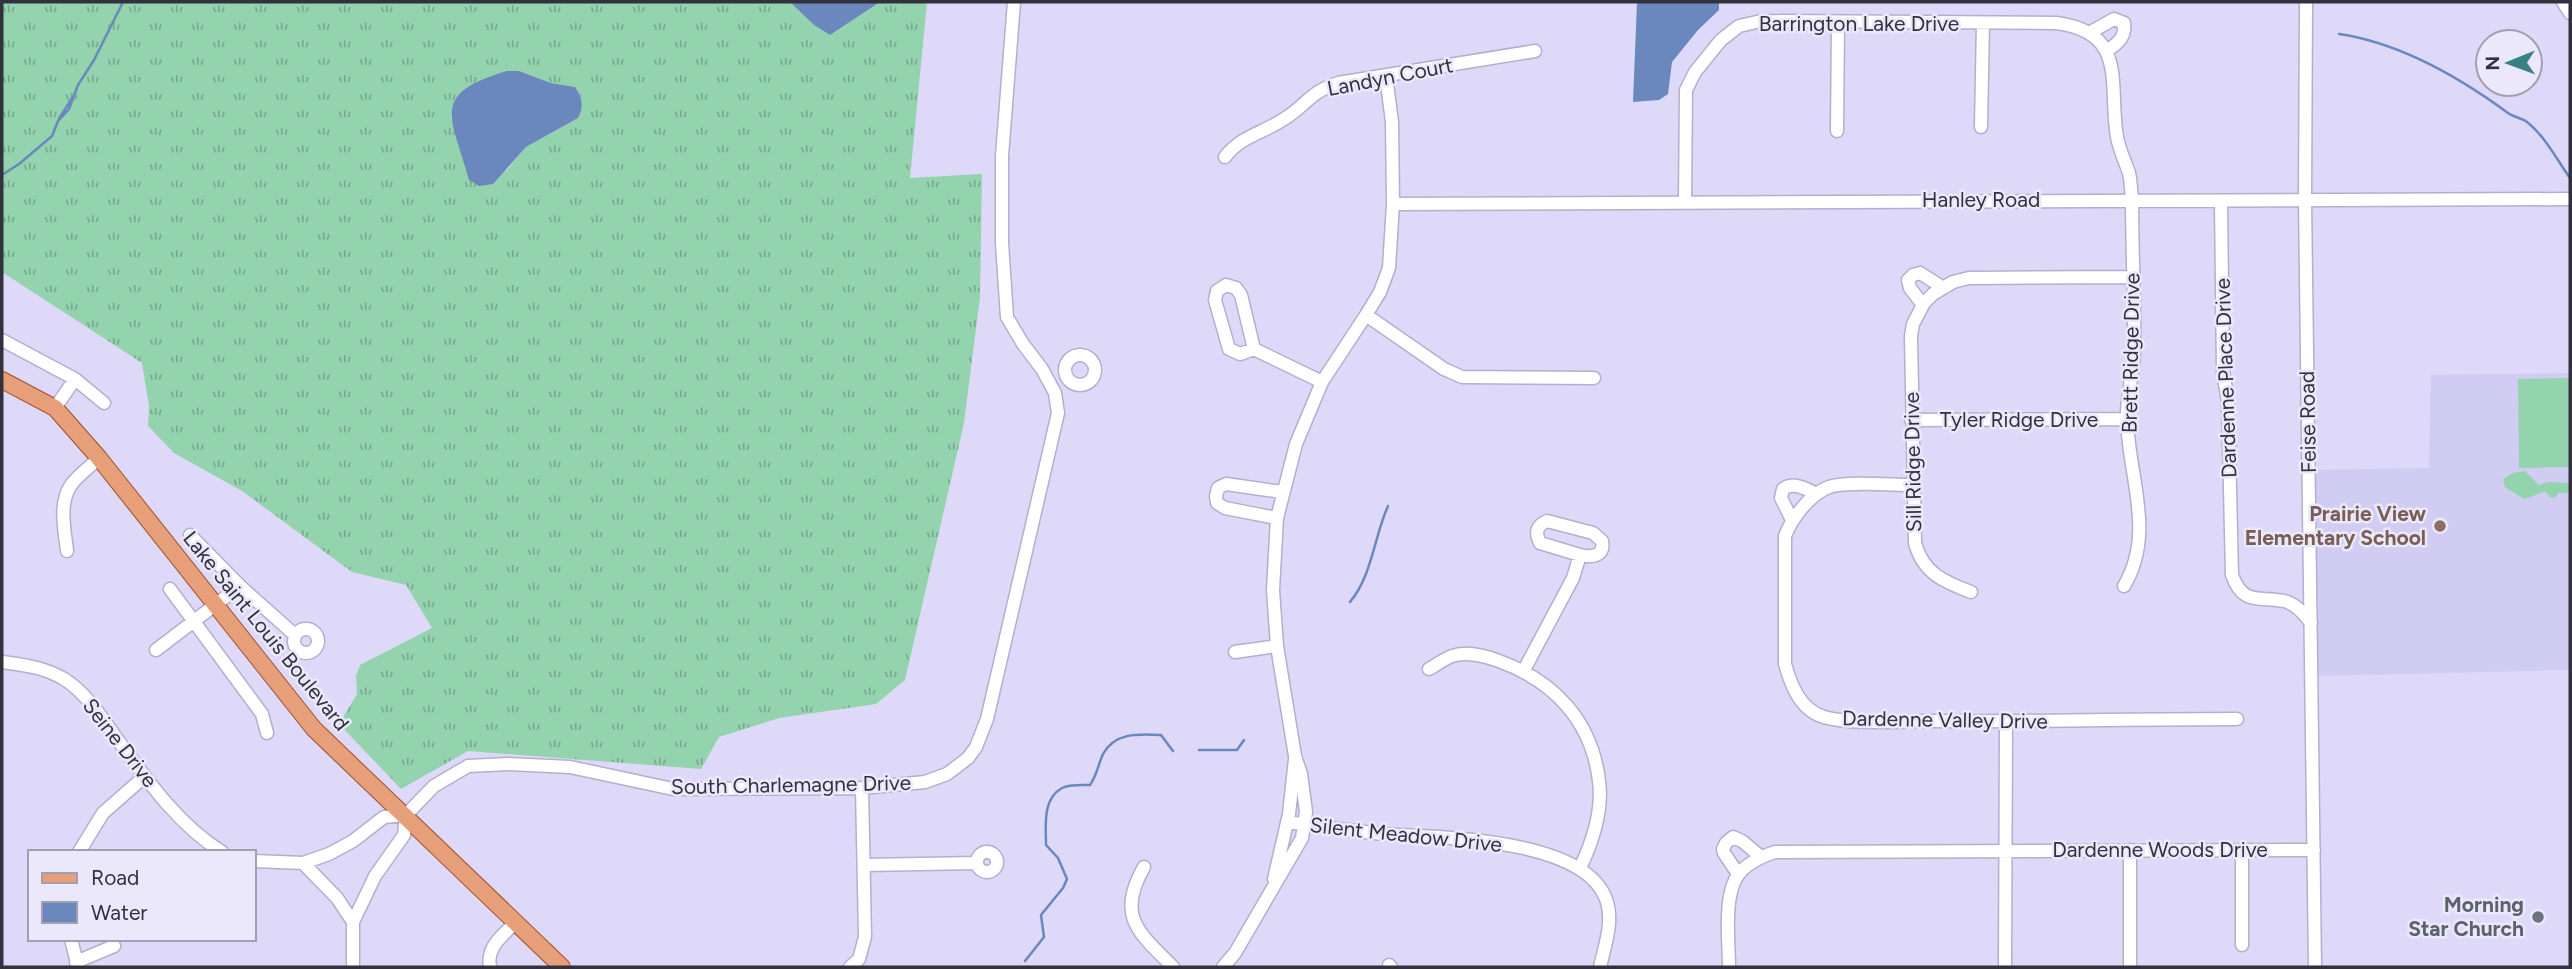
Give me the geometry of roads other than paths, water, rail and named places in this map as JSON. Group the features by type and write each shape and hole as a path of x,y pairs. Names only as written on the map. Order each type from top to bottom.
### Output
{"main road":[{"name":"Lake Saint Louis Boulevard","path":"2,380 55,408 99,458 314,729 562,967"}],"street":[{"name":"South Charlemagne Drive","path":"406,816 434,786 468,766 509,764 570,767 673,789 862,788 925,782 947,774 968,758 976,747 987,719 1058,413 1050,382 1007,317 1002,243 1002,156 1014,2"},
{"name":"Feise Road","path":"2306,2 2305,200 2315,967"},
{"path":"2563,2 2570,13"},
{"path":"2089,33 2114,19 2124,23 2125,32 2119,42 2107,51 2114,78 2117,137 2130,176 2132,200"},
{"name":"Barrington Lake Drive","path":"1685,201 1686,90 1695,72 1721,40 1739,26 1761,22 2056,23 2089,33 2097,38 2107,51"},
{"path":"1837,131 1838,22"},
{"path":"1981,127 1983,23"},
{"name":"Landyn Court","path":"1225,157 1241,140 1286,118 1321,89 1338,83 1535,51"},
{"path":"1223,967 1236,953 1302,838 1306,811 1277,646 1273,590 1277,518 1296,444 1322,383 1380,292 1389,268 1393,204 1392,113 1386,76"},
{"name":"Hanley Road","path":"1393,204 2570,199"},
{"name":"Brett Ridge Drive","path":"2124,586 2138,555 2139,527 2127,419 2134,355 2132,200"},
{"name":"Dardenne Place Drive","path":"2221,201 2223,371 2228,402 2232,575 2236,586 2248,596 2260,600 2285,601"},
{"path":"1923,305 1910,288 1909,281 1913,275 1920,272 1942,287"},
{"name":"Sill Ridge Drive","path":"1971,592 1942,582 1921,561 1915,543 1911,420 1913,324 1923,305 1942,287 1969,278 2133,277"},
{"path":"1254,349 1241,295 1236,288 1226,285 1217,291 1215,300 1229,349 1240,354 1254,349 1322,383"},
{"path":"1366,315 1444,369 1462,377 1594,378"},
{"path":"2,340 75,379 104,403"},
{"path":"1050,382 1066,376"},
{"path":"55,408 75,379"},
{"name":"Tyler Ridge Drive","path":"1911,420 2127,419"},
{"path":"67,551 65,500 71,485 99,458"},
{"path":"1277,518 1225,508 1217,503 1216,496 1218,488 1226,484 1282,492"},
{"name":"Dardenne Valley Drive","path":"1913,485 1838,486 1817,494 1796,485 1783,489 1782,498 1792,520 1785,536 1785,664 1790,683 1799,699 1824,717 1833,718 2006,722 2238,719"},
{"path":"1792,520 1817,494"},
{"path":"1547,521 1598,536 1603,546 1601,553 1590,557 1580,555 1540,543 1537,537 1538,528 1547,521"},
{"path":"190,535 240,586 295,635"},
{"path":"1524,670 1573,578 1580,555"},
{"path":"2285,601 2299,593 2310,582"},
{"path":"156,650 240,586"},
{"path":"170,589 262,714 268,733"},
{"path":"2285,601 2299,608 2311,623"},
{"path":"1235,652 1277,646"},
{"path":"1429,669 1454,655 1490,658 1524,670 1556,694 1573,713 1592,746 1600,798 1598,820 1580,868"},
{"name":"Seine Drive","path":"2,662 33,666 64,679 99,713 144,777 197,836 219,850"},
{"path":"2006,722 2006,967"},
{"path":"1273,886 1287,822 1296,756"},
{"path":"80,850 103,813 144,777"},
{"path":"850,967 859,959 865,937 862,788"},
{"path":"256,861 303,863 329,854 353,841 384,817 406,816 404,835 374,876 353,922 354,967"},
{"name":"Silent Meadow Drive","path":"1287,822 1382,834 1473,839 1522,848 1558,858 1580,868 1594,880 1606,897 1609,911 1610,925 1600,967"},
{"path":"1729,967 1730,899 1738,874 1723,849 1733,837 1761,857"},
{"name":"Dardenne Woods Drive","path":"1738,874 1761,857 1789,850 2314,850"},
{"path":"2130,850 2130,967"},
{"path":"2242,850 2242,945"},
{"path":"303,863 337,898 353,922"},
{"path":"864,865 977,863"},
{"path":"1144,866 1130,897 1135,925 1173,967"},
{"path":"490,967 491,948 516,922"},
{"path":"71,941 77,964 114,946"}],"water":[{"path":"790,2 880,2 830,35 814,25"},
{"path":"1637,2 1719,2 1719,10 1698,30 1672,62 1668,94 1659,100 1633,102"},
{"path":"507,71 519,71 551,83 575,87 582,106 578,118 526,147 493,184 479,186 469,180 453,124 452,110 456,99 465,89"}],"waterway":[{"path":"2,175 52,136 58,121 69,109 78,85 94,60 123,2"},
{"path":"2339,34 2407,53 2525,121 2545,141 2570,178"},
{"path":"59,119 72,98"},
{"path":"1350,602 1368,568 1388,506"},
{"path":"1025,961 1044,937 1041,915 1067,879 1058,858 1046,845 1046,814 1051,799 1065,787 1090,785 1103,754 1121,738 1161,735 1173,751"},
{"path":"1199,750 1237,750 1244,740"}],"place":[{"name":"Prairie View Elementary School","path":"2440,526"},
{"name":"Morning Star Church","path":"2538,917"}]}
